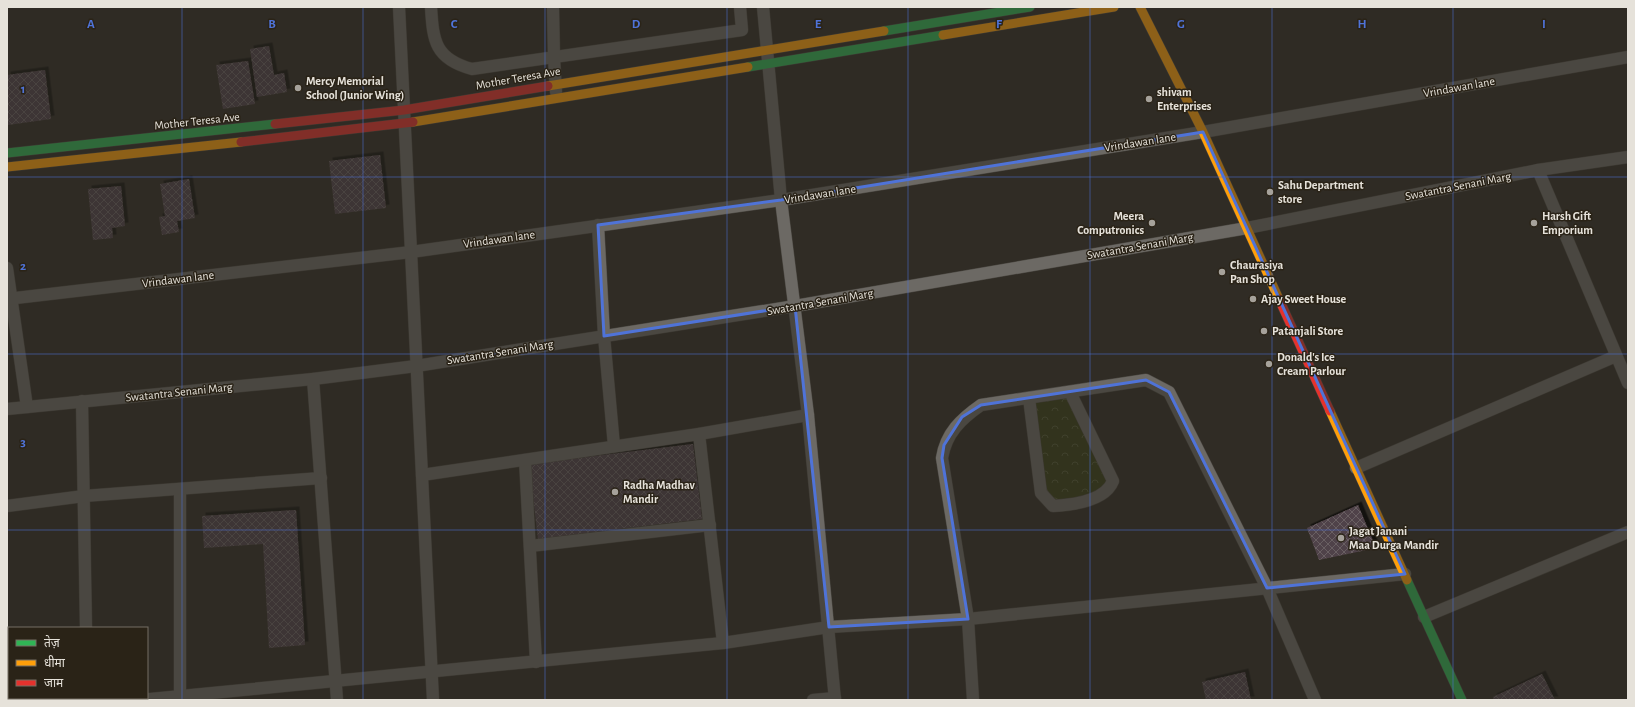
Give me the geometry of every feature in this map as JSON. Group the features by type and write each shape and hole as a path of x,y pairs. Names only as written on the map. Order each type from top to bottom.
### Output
{"street":[{"path":"399,7 433,700"},
{"path":"431,7 433,37 438,47 457,65 472,69 742,30 740,7"},
{"path":"554,7 554,58 557,99"},
{"path":"763,7 781,200 808,415 835,699 813,700"},
{"name":"Mother Teresa Ave","path":"7,153 404,110 555,84 767,52 1030,7"},
{"path":"7,167 404,124 1114,7"},
{"path":"1140,7 1203,132 1462,700"},
{"name":"Vrindawan lane","path":"9,299 410,252 781,200 1203,132 1628,58"},
{"name":"Swatantra Senani Marg","path":"7,409 313,379 416,366 795,306 1247,228 1538,170 1628,157"},
{"path":"1538,170 1628,383"},
{"path":"598,225 604,336 614,446"},
{"path":"7,268 9,299 27,407"},
{"path":"1356,468 1616,356"},
{"path":"313,379 337,700"},
{"path":"973,700 968,619 942,458 944,445 952,430 962,417 981,405 1146,380 1169,392 1267,588 1315,700"},
{"path":"1029,398 1041,493 1053,506 1072,504 1106,492 1113,481 1070,392"},
{"path":"82,402 86,627"},
{"path":"422,475 699,434 808,415"},
{"path":"699,434 723,643"},
{"path":"525,460 536,662"},
{"path":"7,506 84,496 320,478"},
{"path":"180,489 180,698"},
{"path":"530,546 710,525"},
{"path":"1424,617 1628,532"},
{"path":"140,700 180,698 723,643 829,627 968,619 1405,574"}],"highlighted area":[{"path":"1203,132 1405,574 1267,588 1169,392 1146,380 981,405 962,417 944,445 942,458 968,619 829,627 795,306 604,336 598,225 781,200"}],"green space":[{"path":"1069,393 1110,486 1072,502 1056,503 1042,492 1032,399"}],"building":[{"path":"269,46 274,75 284,73 287,92 257,97 250,49"},
{"path":"248,61 255,104 223,109 216,65"},
{"path":"45,70 51,119 8,125 7,75"},
{"path":"380,155 386,208 335,214 329,161"},
{"path":"189,179 195,218 177,221 179,232 162,235 159,217 165,216 160,184"},
{"path":"121,186 125,226 112,228 113,238 93,240 88,189"},
{"name":"Radha Madhav Mandir","path":"693,444 702,519 538,539 529,464"},
{"name":"Jagat Janani Maa Durga Mandir","path":"1358,505 1376,548 1319,560 1307,528"},
{"path":"296,510 305,645 269,648 263,544 204,548 202,516"},
{"path":"1245,672 1251,700 1206,700 1202,682"},
{"path":"1542,674 1555,700 1494,700 1493,697"}],"traffic: fast":[{"path":"884,31 1030,7"},
{"path":"748,67 943,35"},
{"path":"7,153 275,124"},
{"path":"1407,580 1462,700"}],"traffic: slow":[{"path":"943,35 1114,7"},
{"path":"1140,7 1203,132 1279,299"},
{"path":"548,86 884,31"},
{"path":"413,122 748,67"},
{"path":"7,167 241,142"},
{"path":"1330,411 1407,580"}],"traffic: jam":[{"path":"275,124 404,110 548,86"},
{"path":"241,142 413,122"},
{"path":"1279,299 1330,411"}],"place":[{"name":"Mercy Memorial School (Junior Wing)","path":"298,88"},
{"name":"shivam Enterprises","path":"1149,99"},
{"name":"Sahu Department store","path":"1270,192"},
{"name":"Meera Computronics","path":"1152,223"},
{"name":"Harsh Gift Emporium","path":"1534,223"},
{"name":"Chaurasiya Pan Shop","path":"1222,272"},
{"name":"Ajay Sweet House","path":"1253,299"},
{"name":"Patanjali Store","path":"1264,331"},
{"name":"Donald's Ice Cream Parlour","path":"1269,364"},
{"name":"Radha Madhav Mandir","path":"615,492"},
{"name":"Jagat Janani Maa Durga Mandir","path":"1341,538"}]}
